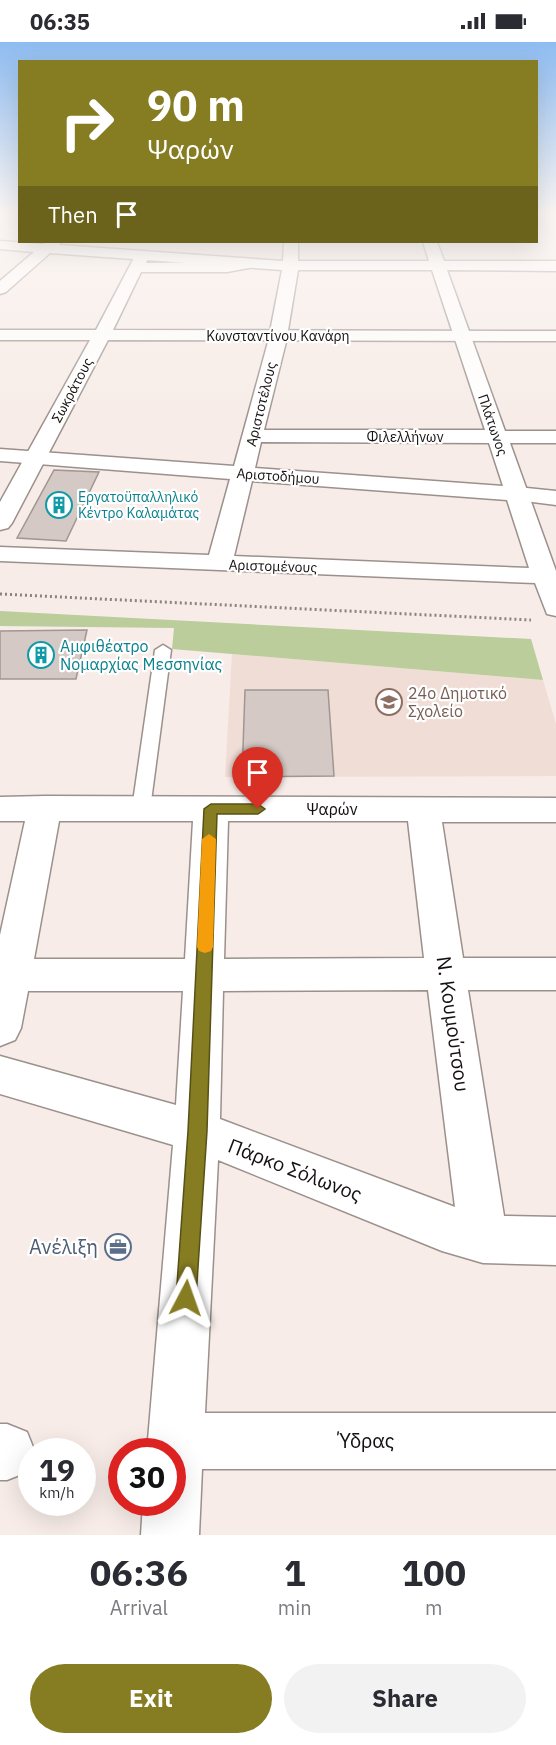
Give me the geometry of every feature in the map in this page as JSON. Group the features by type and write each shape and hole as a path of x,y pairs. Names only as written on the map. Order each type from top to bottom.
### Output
{"street":[{"name":"Σωκράτους","path":"0,523 128,285"},
{"name":"Αριστοτέλους","path":"219,564 255,431 287,285"},
{"name":"Πλάτωνος","path":"445,285 556,608"},
{"name":"Κωνσταντίνου Κανάρη","path":"0,335 556,336"},
{"name":"Φιλελλήνων","path":"496,432 556,427"},
{"name":"Φιλελλήνων","path":"255,431 496,432 556,437"},
{"name":"Αριστοδήμου","path":"0,455 556,498"},
{"name":"Αριστομένους","path":"0,554 545,576"},
{"path":"0,1028 5,975 45,808"},
{"name":"Ψαρών","path":"0,809 556,810"},
{"path":"176,1438 197,1131 211,809"},
{"name":"Ν. Κουμούτσου","path":"423,809 483,1239"},
{"path":"5,975 556,974"},
{"name":"Πάρκο Σόλωνος","path":"0,1075 197,1131 442,1227 483,1239 512,1242 556,1241"},
{"name":"Ύδρας","path":"186,1441 556,1441"},
{"path":"170,1535 171,1516"}],"lane":[{"path":"141,808 163,650"}],"path":[{"path":"0,594 532,620"}],"shaded area":[{"name":"24ο Δημοτικό Σχολείο","path":"232,654 543,680 556,724 556,776 225,777"}],"green space":[{"path":"0,611 531,639 543,680 172,649 174,628 0,626"}],"building":[{"name":"Εργατοϋπαλληλικό Κέντρο Καλαμάτας","path":"54,470 99,472 66,541 17,538"},
{"name":"Αμφιθέατρο Νομαρχίας Μεσσηνίας","path":"87,630 76,679 0,679 0,631"},
{"path":"245,690 328,690 334,776 242,777"}],"slow traffic":[{"path":"205,947 209,839"}],"place":[{"name":"Εργατοϋπαλληλικό Κέντρο Καλαμάτας","path":"59,505"},
{"name":"Αμφιθέατρο Νομαρχίας Μεσσηνίας","path":"41,655"},
{"name":"24ο Δημοτικό Σχολείο","path":"389,702"},
{"name":"Ανέλιξη","path":"118,1247"}],"route":[{"path":"186,1298 197,1131 211,809 258,809"}]}
